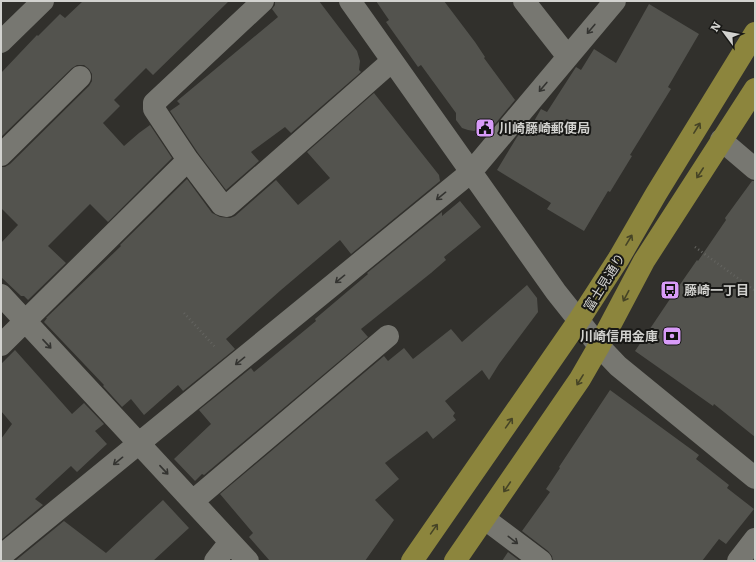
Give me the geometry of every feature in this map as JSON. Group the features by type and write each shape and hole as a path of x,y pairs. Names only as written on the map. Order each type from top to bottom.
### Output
{"highway":[{"name":"富士見通り","path":"412,561 579,320 619,258 656,194 755,33"},
{"name":"富士見通り","path":"455,561 580,379 644,262 755,89"}],"street":[{"path":"1,42 43,1"},
{"path":"262,1 154,102 154,108 188,160 222,205 227,206 392,61"},
{"path":"350,1 556,292 599,346 618,366 755,478"},
{"path":"524,1 568,57"},
{"path":"1,556 471,172 615,1"},
{"path":"1,155 80,77"},
{"path":"721,140 755,169"},
{"path":"1,345 188,160"},
{"path":"1,295 248,561"},
{"path":"193,501 388,336"},
{"path":"485,518 541,561"},
{"path":"738,561 755,540"},
{"path":"216,561 230,542"}],"path":[{"path":"695,247 754,290"},
{"path":"184,313 233,367"}],"building":[{"path":"83,1 229,1 153,75 146,68 114,100 120,106 103,123 124,146 150,125 172,158 108,222 90,204 48,246 66,263 28,300 24,296 21,296 1,277 1,243 18,225 1,208 1,167 5,167 10,164 89,86 92,81 92,74 84,65 77,65 72,68 1,137 1,73 37,35 38,36 60,14 65,18"},
{"path":"275,1 319,1 357,51 360,61 359,70 361,72 291,133 285,127 251,152 259,161 226,190 198,153 170,111 180,104 177,101 278,17 272,9 275,5"},
{"path":"376,1 444,1 475,42 485,57 484,58 515,100 495,124 474,131 462,128 456,120 456,113 421,65 418,67 386,22 389,20"},
{"path":"649,4 699,34 668,87 671,89 630,155 632,156 610,192 608,191 584,231 547,209 551,203 497,170 517,137 531,120 533,123 541,109 547,112 576,67 581,70 594,49 616,63"},
{"path":"374,93 439,175 440,181 351,254 340,240 226,339 235,349 183,391 178,385 144,415 131,399 122,407 103,386 104,385 44,322 46,318 121,246 120,245 187,179 212,213 220,217 230,218 235,216 276,180 298,205 330,178 307,152"},
{"path":"752,181 755,181 755,437 714,404 713,406 635,351 726,220 725,218"},
{"path":"460,201 481,227 444,257 446,260 431,273 361,329 368,337 195,481 174,459 211,424 199,410 251,368 254,372 316,321 315,319 368,274 367,273 442,212 442,216"},
{"path":"527,285 537,298 538,312 499,364 489,380 482,370 445,401 455,413 453,416 456,420 433,439 427,431 385,463 399,479 375,500 394,520 365,561 270,561 249,537 253,533 220,494 384,356 388,361 404,348 413,359 451,329 462,342"},
{"path":"15,350 72,414 84,403 104,424 95,431 107,444 77,472 71,466 35,499 43,505 1,540 1,439 12,424 1,411 1,364"},
{"path":"610,390 699,455 696,459 729,485 727,488 754,509 726,544 719,539 702,561 553,561 552,556 548,551 522,531 550,492 546,489"},
{"path":"163,500 189,528 153,561 15,561 64,521 106,553"},
{"path":"508,552 520,561 502,561"}],"place":[{"name":"川崎藤崎郵便局","path":"485,128"},
{"name":"藤崎一丁目","path":"670,290"},
{"name":"川崎信用金庫","path":"672,336"}]}
